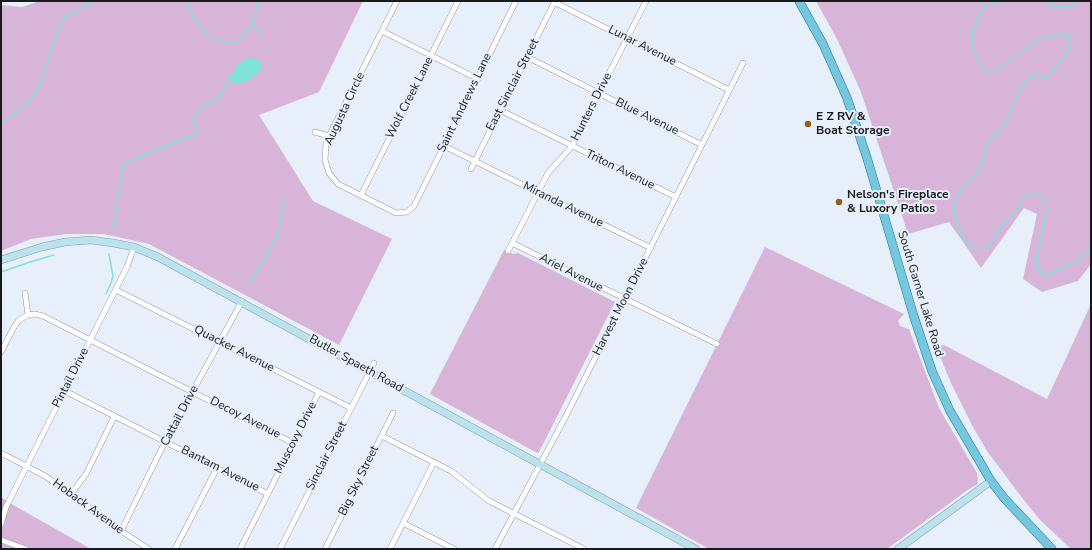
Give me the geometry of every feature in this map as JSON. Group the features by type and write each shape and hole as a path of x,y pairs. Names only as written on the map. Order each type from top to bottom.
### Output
{"main road":[{"name":"South Garner Lake Road","path":"799,1 823,44 847,98 867,158 932,371 950,411 991,482 1052,549"},
{"name":"Butler Spaeth Road","path":"1,260 42,246 65,242 92,240 134,248 158,257 242,301 696,549"},
{"path":"898,549 991,482"}],"street":[{"name":"Augusta Circle","path":"397,1 329,136 326,144 324,160 329,173 338,184 396,213 407,212 414,206"},
{"name":"Wolf Creek Lane","path":"361,195 458,1"},
{"name":"Saint Andrews Lane","path":"414,206 516,1"},
{"name":"Hunters Drive","path":"508,251 548,174 572,146 646,1"},
{"name":"Lunar Avenue","path":"554,2 729,90"},
{"name":"East Sinclair Street","path":"471,169 554,2"},
{"path":"382,31 478,79"},
{"name":"Blue Avenue","path":"527,57 702,145"},
{"name":"Harvest Moon Drive","path":"495,549 567,414 743,63"},
{"name":"Triton Avenue","path":"500,110 676,197"},
{"path":"315,132 329,136"},
{"name":"Miranda Avenue","path":"444,146 651,248"},
{"name":"Ariel Avenue","path":"512,243 717,344"},
{"name":"Pintail Drive","path":"1,524 6,508 116,290 134,248"},
{"name":"Quacker Avenue","path":"116,290 351,408"},
{"path":"1,352 19,320 28,315 25,293"},
{"name":"Cattail Drive","path":"121,531 165,442 242,301"},
{"name":"Decoy Avenue","path":"28,315 35,314 43,316 293,443"},
{"name":"Sinclair Street","path":"280,549 374,363"},
{"name":"Bantam Avenue","path":"65,391 268,494"},
{"name":"Muscovy Drive","path":"240,549 319,392"},
{"name":"Big Sky Street","path":"325,549 393,413"},
{"path":"71,494 86,474 114,417"},
{"path":"382,436 451,471 489,500 584,549"},
{"name":"Hoback Avenue","path":"1,454 45,476 121,531 149,549"},
{"path":"390,549 434,462"},
{"path":"175,549 217,468"},
{"name":"Pintail Drive","path":"1,514 6,508"},
{"path":"403,523 454,549"},
{"path":"1,540 26,549"}],"shaded area":[{"path":"40,1 363,1 319,92 259,115 313,201 392,239 339,345 149,244 104,234 66,234 31,239 1,251 1,5 22,7"},
{"path":"816,1 1091,1 1091,264 1078,281 1042,292 1023,279 1037,214 1024,208 981,268 949,222 908,234 861,92 837,39"},
{"path":"255,58 261,63 261,71 245,82 236,84 227,77 234,73 237,65 246,59"},
{"path":"765,247 904,314 898,321 900,326 909,329 939,408 977,473 978,484 887,549 709,549 636,508"},
{"path":"504,250 513,254 518,253 615,302 539,452 537,453 430,394"},
{"path":"1091,304 1091,549 1071,549 1041,521 987,451 951,383 937,346 944,345 1047,399"},
{"path":"1,497 15,506 91,549 1,549"}],"waterway":[{"path":"1,123 27,104 38,89 60,25 65,17 95,1"},
{"path":"187,1 192,15 205,33 213,39 224,42 235,42 244,36 252,24 259,1"},
{"path":"1003,1 987,4 981,11 978,21 973,29 972,37 974,51 981,66 987,71 993,72 1041,38 1065,34 1070,37 1070,45 1060,63 1046,78 1036,74 1029,77 1018,93 1007,121 986,147 983,162 973,178 961,190 955,202 954,213 961,234 976,250 985,249 992,242 998,229 1018,209 1022,199 1026,195 1041,195 1045,199 1046,210 1040,244 1036,255 1037,268 1044,275 1051,274 1068,264 1079,260 1091,250"},
{"path":"1045,1 1055,6 1071,7 1079,1"},
{"path":"253,25 263,34"},
{"path":"113,231 123,164 197,133 198,128 193,122 198,111 207,104 218,99 230,80"},
{"path":"250,283 278,235 284,198"},
{"path":"106,294 113,276 109,254"},
{"path":"1,272 54,255"}],"place":[{"name":"E Z RV & Boat Storage","path":"808,124"},
{"name":"Nelson's Fireplace & Luxory Patios","path":"839,202"}]}
